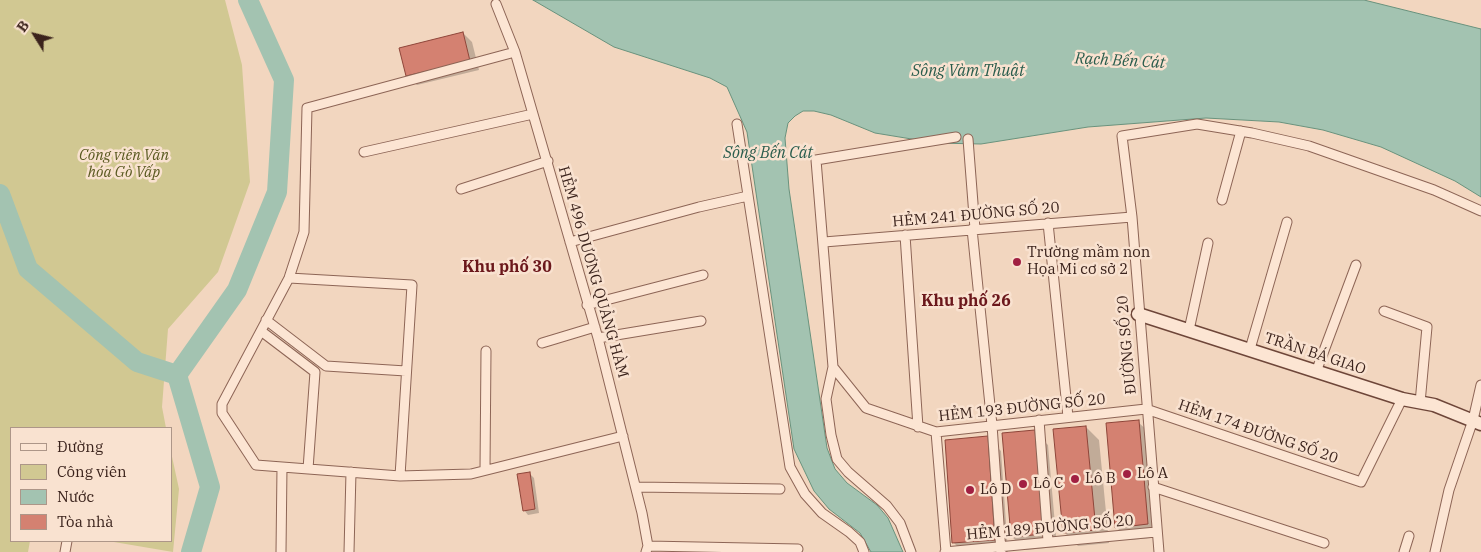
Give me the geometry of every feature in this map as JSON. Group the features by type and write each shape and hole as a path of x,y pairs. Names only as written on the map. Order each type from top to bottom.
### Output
{"street":[{"name":"HẺM 496 DƯƠNG QUẢNG HÀM","path":"496,4 515,52 598,338 636,487 648,549"},
{"path":"515,52 310,106 305,111 307,149 304,232 289,278 222,404 222,413 256,465 400,476 470,474 623,436"},
{"path":"364,152 533,114"},
{"path":"738,124 790,467 806,494 822,513 860,542 864,552"},
{"name":"ĐƯỜNG SỐ 20","path":"1159,552 1138,314 1132,217 1122,136 1197,124 1241,131"},
{"path":"1222,200 1241,131 1309,146 1434,190 1481,211"},
{"path":"911,552 900,524 887,506 848,472 837,459 830,436 826,398 833,367 816,160 956,137"},
{"path":"968,139 973,229 992,425 1000,549"},
{"path":"461,189 548,161"},
{"path":"570,242 699,207 748,196"},
{"name":"HẺM 241 ĐƯỜNG SỐ 20","path":"824,242 1132,217"},
{"path":"1250,349 1287,222"},
{"path":"1048,223 1068,417"},
{"path":"905,235 918,427"},
{"path":"1189,330 1208,243"},
{"path":"1316,372 1356,265"},
{"path":"587,305 703,275"},
{"path":"289,278 412,285 400,476"},
{"path":"1384,311 1426,327 1420,402"},
{"name":"TRẦN BÁ GIAO","path":"1138,314 1402,399 1434,405 1477,422"},
{"path":"266,320 326,366"},
{"path":"598,338 701,321"},
{"path":"542,343 594,327"},
{"path":"261,331 315,372"},
{"path":"485,470 486,351"},
{"path":"315,372 326,366 406,371"},
{"name":"HẺM 193 ĐƯỜNG SỐ 20","path":"833,367 866,408 936,432 1146,409"},
{"path":"308,469 315,372"},
{"path":"1435,552 1449,490 1477,422 1481,385"},
{"name":"HẺM 174 ĐƯỜNG SỐ 20","path":"1146,409 1361,482 1402,399"},
{"path":"1039,420 1048,541"},
{"path":"936,432 946,552"},
{"path":"281,552 282,467"},
{"path":"349,552 351,472"},
{"path":"636,487 780,489"},
{"path":"1153,487 1324,543"},
{"name":"HẺM 189 ĐƯỜNG SỐ 20","path":"946,552 1000,549 1048,541 1156,532"},
{"path":"1404,552 1409,536"},
{"path":"648,549 798,550"}],"green space":[{"name":"Công viên Văn hóa Gò Vấp","path":"0,0 225,0 242,65 250,182 218,272 168,329 162,407 166,427 10,427 10,542 30,542 28,552 0,552"},
{"path":"172,457 179,489 173,552 114,542 172,542"}],"water":[{"name":"Sông Vàm Thuật","path":"533,0 1364,0 1481,29 1481,197 1455,181 1381,147 1323,130 1279,122 1206,118 1088,127 981,144 936,143 875,133 831,115 814,111 803,111 788,123 785,138 789,189 827,448 835,469 847,483 877,505 888,518 903,552 871,552 860,533 829,509 814,491 794,449 747,132 727,87 710,78 614,47"}],"building":[{"path":"463,32 470,61 406,76 399,48"},
{"name":"Lô A","path":"1139,420 1148,524 1115,528 1106,423"},
{"name":"Lô B","path":"1086,426 1096,530 1063,533 1053,429"},
{"name":"Lô C","path":"1035,430 1044,534 1011,537 1002,433"},
{"name":"Lô D","path":"988,436 995,540 952,543 945,440"},
{"path":"530,472 535,509 523,511 517,474"}],"waterway":[{"path":"0,194 28,269 137,362 177,375 237,290 277,192 284,80 248,0"},
{"path":"177,375 210,487 191,552"}],"place":[{"name":"Trường mầm non Họa Mi cơ sở 2","path":"1017,262"},
{"name":"Lô A","path":"1127,474"},
{"name":"Lô B","path":"1075,479"},
{"name":"Lô C","path":"1023,484"},
{"name":"Lô D","path":"970,490"}],"district":[{"name":"Khu phố 30","path":"507,267"},
{"name":"Khu phố 26","path":"966,301"}],"water label":[{"name":"Rạch Bến Cát","path":"1120,61"},
{"name":"Sông Bến Cát","path":"768,153"}]}
